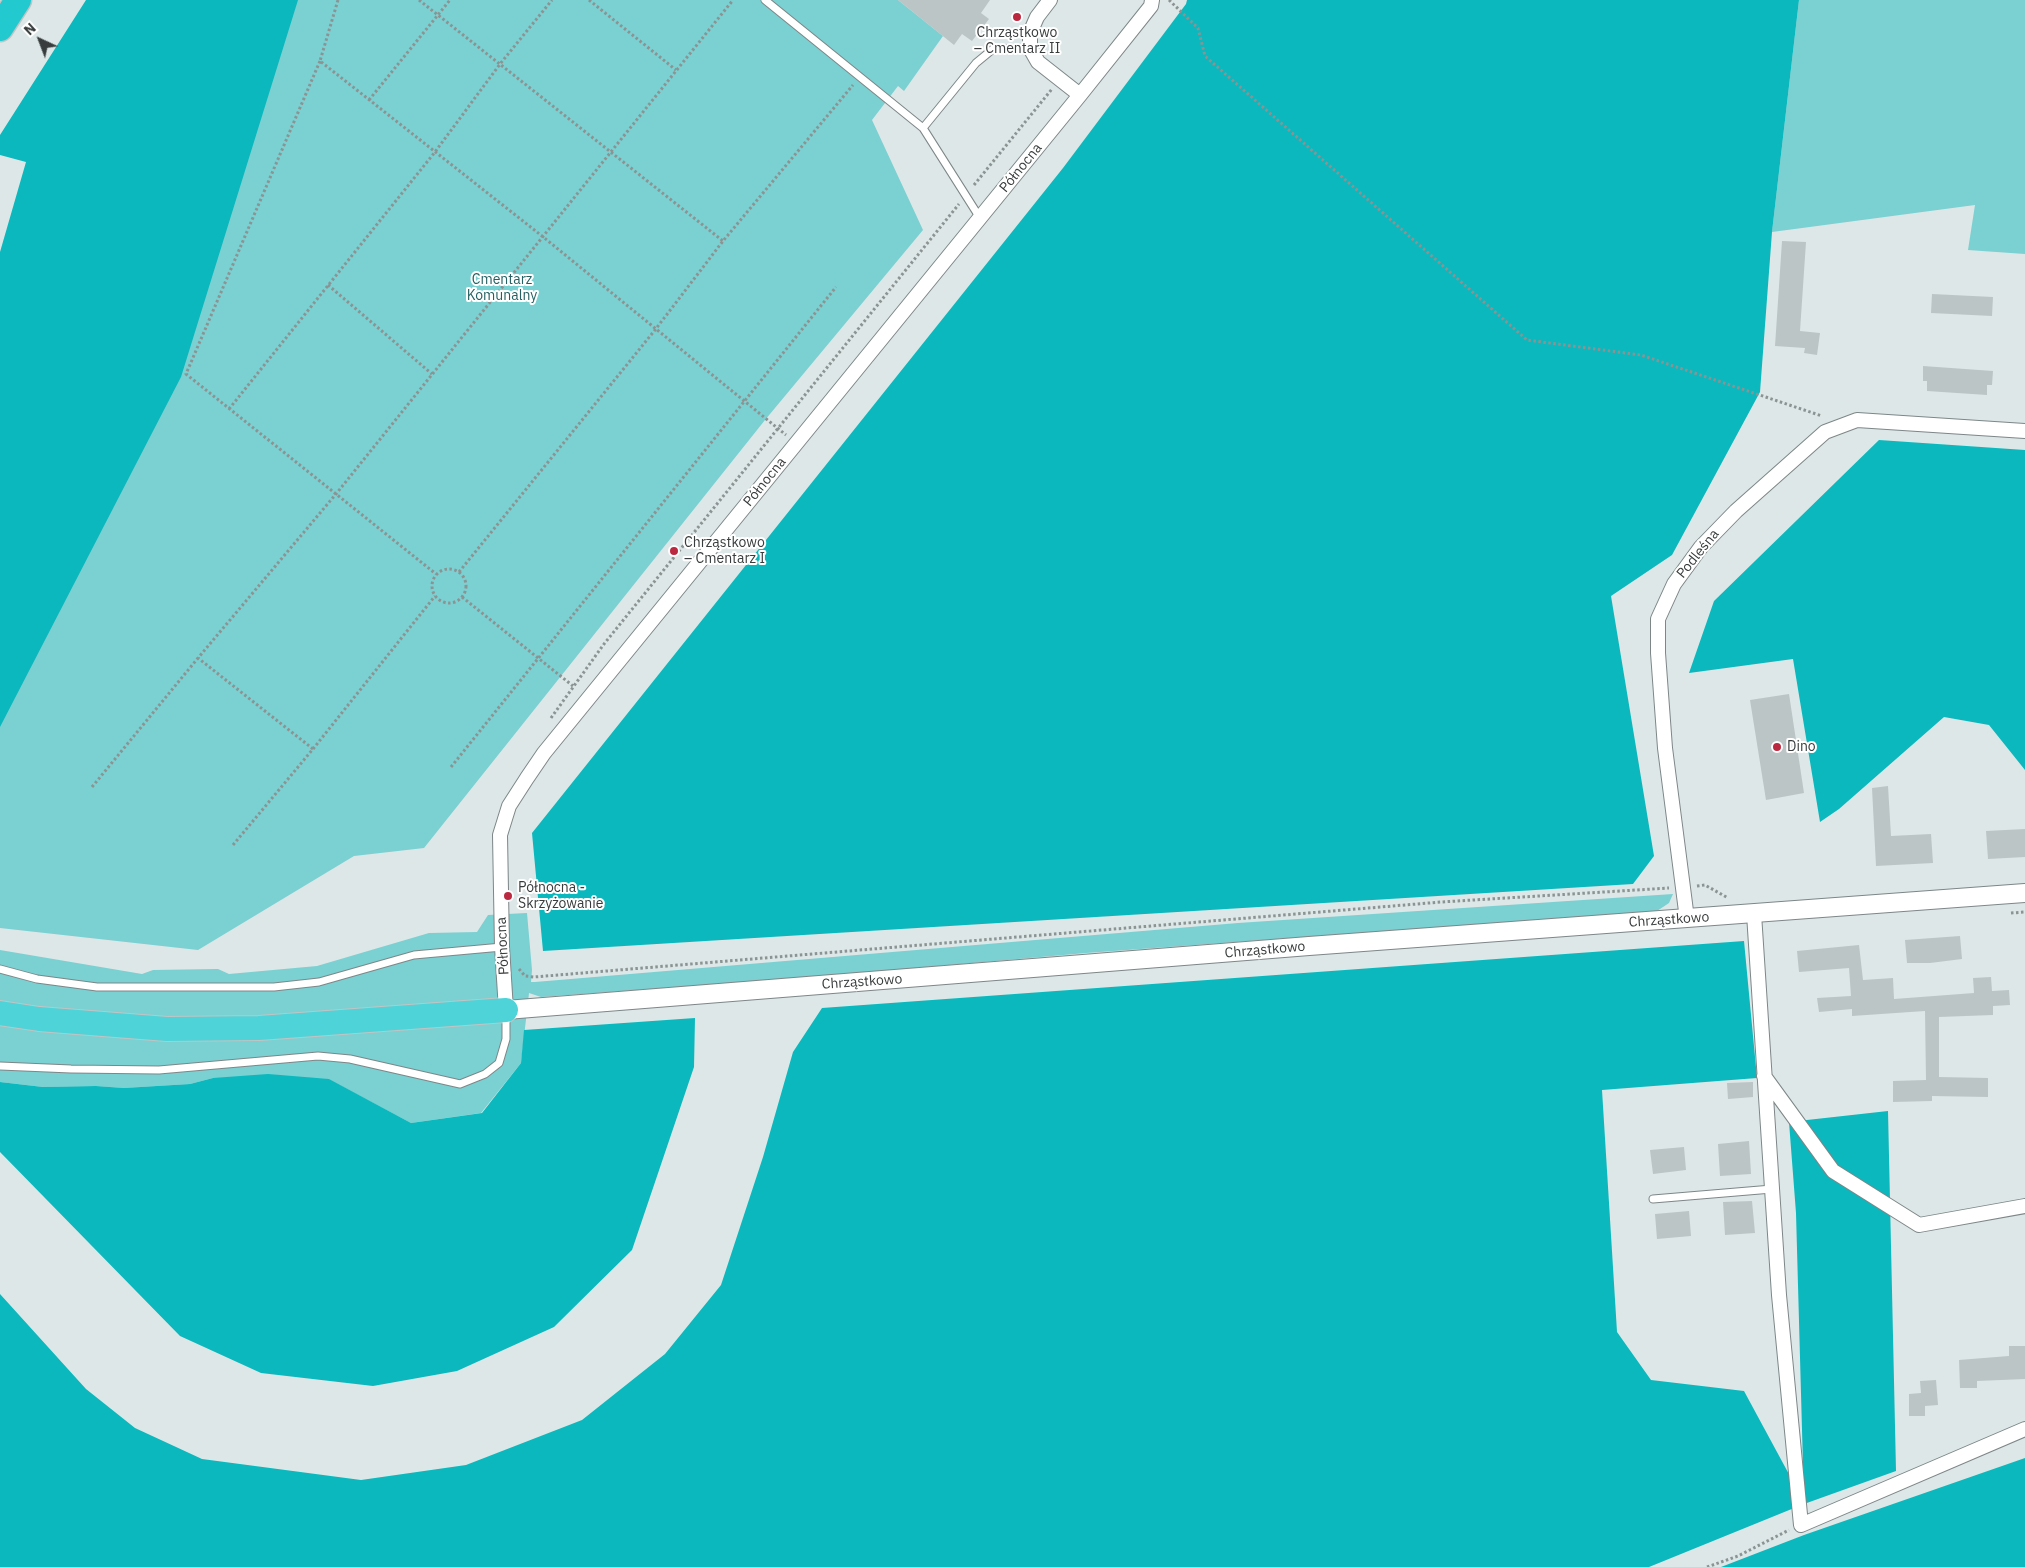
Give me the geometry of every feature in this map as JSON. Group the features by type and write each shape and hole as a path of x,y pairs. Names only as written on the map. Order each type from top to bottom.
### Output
{"highway":[{"path":"0,28 18,0"},
{"path":"0,1013 39,1020 167,1029 259,1028 506,1010"}],"street":[{"path":"1050,0 1036,17 1030,33 1030,48 1038,62 1080,95"},
{"name":"Północna","path":"506,1010 502,947 500,835 509,806 544,753 980,219 1151,6 1152,0"},
{"name":"Podleśna","path":"1687,919 1664,748 1658,653 1658,619 1674,584 1701,547 1736,511 1825,432 1857,420 2025,431"},
{"name":"Chrząstkowo","path":"506,1010 1328,945 2025,893"},
{"path":"1754,914 1779,1295 1801,1525 2025,1429"},
{"path":"1764,1076 1833,1171 1919,1224 2025,1206"}],"lane":[{"path":"765,0 923,128 980,219"},
{"path":"923,128 976,63 993,49 1030,48"},
{"path":"0,969 37,979 97,987 274,987 319,982 414,954 502,947"},
{"path":"0,1066 159,1070 318,1056 350,1059 460,1084 485,1074 499,1064 506,1040 506,1010"},
{"path":"1653,1199 1772,1190"}],"path":[{"path":"338,0 320,61 186,374 436,574"},
{"path":"418,0 723,241"},
{"path":"368,100 450,0"},
{"path":"229,409 435,152 500,64 552,0"},
{"path":"588,0 676,70"},
{"path":"92,787 336,494 734,0"},
{"path":"1169,0 1198,28 1205,56 1527,340 1641,355 1846,424"},
{"path":"320,61 542,236 743,402 796,443"},
{"path":"459,572 655,330 723,241 860,76"},
{"path":"328,285 432,374"},
{"path":"451,768 836,287"},
{"path":"444,569 454,569 459,572 466,584 462,597 448,604 438,600 431,585 436,574 444,569"},
{"path":"233,845 313,749 435,596"},
{"path":"462,597 590,699"},
{"path":"198,658 313,749"},
{"path":"518,966 525,976 534,977 1441,902 1684,888 1705,885 1730,899"},
{"path":"1707,1567 1738,1556 1801,1525"}],"green space":[{"name":"Cmentarz Komunalny","path":"287,0 898,0 943,36 904,91 898,86 872,120 923,230 765,420 424,848 354,856 198,950 0,928 0,707"},
{"path":"1799,0 2025,0 2025,254 1968,250 1975,205 1772,232"},
{"path":"1673,894 1669,903 1657,911 1086,953 802,978 541,997 529,993 521,1063 481,1113 411,1123 328,1079 213,1078 190,1084 124,1088 96,1086 43,1087 0,1082 0,950 142,974 153,970 218,969 229,974 317,966 429,933 477,932 488,915 527,913 532,970 531,982 535,982 1238,923"}],"shaded area":[{"path":"86,0 298,0 181,377 0,727 0,252 26,162 0,155 0,135"},
{"path":"1187,0 1799,0 1772,232 1760,392 1672,555 1611,596 1654,856 1633,884 543,951 532,833 1063,168 1186,4"},
{"path":"1879,440 2025,450 2025,770 1989,725 1944,717 1839,809 1820,822 1793,659 1689,673 1714,601"},
{"path":"1744,941 1757,1078 1602,1090 1617,1332 1651,1380 1744,1391 1804,1502 1796,1213 1789,1122 1888,1111 1896,1471 1804,1504 1649,1567 0,1567 0,1294 86,1389 135,1428 202,1459 361,1480 466,1465 582,1420 665,1354 721,1285 763,1157 793,1052 822,1008"},
{"path":"695,1018 694,1067 632,1250 554,1327 457,1371 373,1386 261,1373 180,1336 0,1152 0,1082 43,1087 96,1086 124,1088 190,1084 213,1078 268,1074 329,1079 411,1123 482,1113 521,1063 524,1030"},
{"path":"2025,1458 2025,1567 1721,1567 1804,1535"}],"building":[{"path":"898,0 990,0 981,13 989,19 972,41 962,34 954,45"},
{"path":"1782,241 1806,242 1800,331 1820,333 1817,355 1804,353 1805,348 1775,346"},
{"path":"1932,294 1993,297 1992,316 1931,313"},
{"path":"1923,366 1993,371 1992,385 1987,385 1987,395 1927,391 1927,381 1923,381"},
{"name":"Dino","path":"1789,694 1804,793 1766,800 1750,700"},
{"path":"1888,786 1891,836 1931,834 1933,863 1876,866 1872,788"},
{"path":"2025,829 2025,857 1988,859 1986,831"},
{"path":"1960,936 1962,959 1930,963 1907,963 1905,940"},
{"path":"1859,945 1863,980 1893,978 1894,999 1974,993 1973,978 1991,977 1992,991 2009,990 2010,1005 1993,1006 1993,1015 1939,1017 1939,1077 1988,1078 1988,1097 1932,1096 1932,1101 1893,1102 1893,1081 1926,1080 1925,1011 1852,1016 1852,1009 1819,1012 1817,998 1851,996 1849,968 1799,972 1797,951"},
{"path":"1753,1082 1753,1097 1728,1099 1727,1083"},
{"path":"1749,1141 1751,1174 1720,1176 1718,1144"},
{"path":"1684,1147 1686,1170 1653,1174 1650,1150"},
{"path":"1752,1201 1755,1233 1725,1235 1723,1202"},
{"path":"1689,1211 1691,1236 1657,1239 1655,1214"},
{"path":"2009,1346 2025,1346 2025,1379 1977,1381 1977,1388 1960,1388 1959,1360 2009,1356"},
{"path":"1936,1380 1938,1405 1925,1406 1925,1416 1909,1416 1909,1394 1921,1393 1920,1381"}],"place":[{"name":"Chrząstkowo – Cmentarz II","path":"1017,17"},
{"name":"Chrząstkowo – Cmentarz I","path":"674,551"},
{"name":"Dino","path":"1777,747"},
{"name":"Północna - Skrzyżowanie","path":"508,896"}]}
